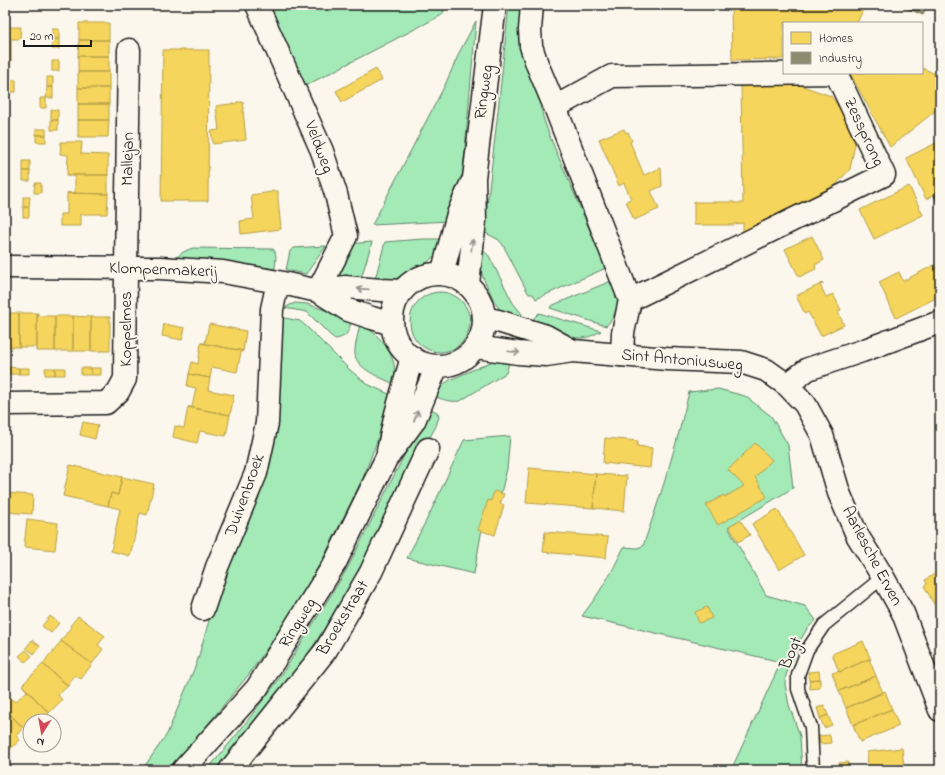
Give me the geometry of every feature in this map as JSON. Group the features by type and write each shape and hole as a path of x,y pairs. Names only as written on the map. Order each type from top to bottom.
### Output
{"street":[{"name":"Veldweg","path":"257,5 322,151 336,194 346,236 318,291"},
{"name":"Ringweg","path":"468,284 476,220 474,178 495,5"},
{"path":"532,5 530,30 532,46 537,64 556,107 630,300 623,333 622,355"},
{"name":"Mallejan","path":"126,268 129,50"},
{"name":"Zessprong","path":"556,107 612,76 783,74"},
{"name":"Zessprong","path":"630,300 884,175 836,74"},
{"name":"Ringweg","path":"442,274 458,214 474,178"},
{"name":"Klompenmakerij","path":"5,268 160,268 224,272 318,291 345,288 402,291"},
{"name":"Koppelmes","path":"5,404 106,403 118,392 126,379 126,268"},
{"path":"432,274 450,275 468,284 480,299 483,309 484,318 482,333 476,347 468,355 449,365 437,366 422,363 412,358 402,348 397,340 392,324 394,306 402,291 408,284 420,277 432,274"},
{"name":"Duivenbroek","path":"203,609 217,567 256,473 268,423 272,310 278,282"},
{"name":"Klompenmakerij","path":"318,291 348,310 392,324"},
{"name":"Sint Antoniusweg","path":"484,318 546,336 574,351"},
{"path":"787,385 808,369 940,322"},
{"name":"Sint Antoniusweg","path":"476,347 546,355 574,351 667,359 741,362 766,370 787,385"},
{"name":"Ringweg","path":"386,459 396,414 412,358"},
{"name":"Ringweg","path":"183,770 256,688 335,563 386,459 414,421 437,366"},
{"name":"Aarlesche Erven","path":"787,385 805,404 822,435 839,493 857,535 903,613 940,710"},
{"name":"Broekstraat","path":"230,770 326,650 372,572 428,449"}],"lane":[{"name":"Bogt","path":"813,770 811,727 798,689 798,675 802,662 807,650 824,625 883,577"}],"green space":[{"path":"270,5 446,5 442,15 303,87"},
{"path":"509,5 523,5 521,40 523,57 539,95 543,117 550,137 606,268 536,299 533,294 529,294 527,291 503,245 499,240 484,232"},
{"path":"476,21 463,172 449,221 372,225 445,85 460,51"},
{"path":"443,239 439,251 428,262 395,279 374,283 385,242"},
{"path":"372,242 360,282 333,278 347,244"},
{"path":"326,246 306,274 286,270 290,251 294,248"},
{"path":"193,248 273,249 276,256 275,269 226,261 176,258"},
{"path":"483,250 489,256 513,303 522,314 519,322 507,315 497,306 484,281 481,272"},
{"path":"611,281 617,289 618,304 612,319 606,326 550,308 551,306"},
{"path":"434,292 446,292 462,300 468,310 470,322 468,334 462,344 446,352 434,352 418,344 410,328 410,316 418,300"},
{"path":"295,303 307,304 352,319 349,330 343,337 335,339 307,312 285,308"},
{"path":"539,313 601,331 586,337 569,337 531,325 534,318"},
{"path":"280,317 300,321 350,370 367,384 391,395 387,413 363,478 325,555 291,613 250,673 169,770 142,770 167,734 197,662 233,547"},
{"path":"360,323 375,334 387,348 394,365 394,384 365,369 356,359 355,347"},
{"path":"502,359 510,360 506,373 460,401 440,399 434,396 443,385 450,380 493,361"},
{"path":"718,389 745,396 771,416 788,445 793,488 728,527 766,595 805,606 816,620 807,629 801,639 786,675 785,684 789,705 800,736 802,770 731,770 781,662 582,616 612,571 624,547 637,548 643,546 668,469 689,392"},
{"path":"428,408 437,412 439,417 436,426 341,602 305,659 220,770 207,770 238,733 279,679 347,569"},
{"path":"510,436 507,469 500,497 486,506 474,574 407,558 464,440"}],"building: Homes":[{"path":"731,5 865,5 857,22 783,22 783,59 732,60"},
{"path":"79,23 109,23 109,40 79,40"},
{"path":"5,27 21,27 20,39 11,39 11,61 5,60"},
{"path":"52,29 59,29 59,39 52,39"},
{"path":"52,39 59,39 59,49 52,49"},
{"path":"79,40 109,40 109,56 78,56"},
{"path":"163,50 209,50 208,201 161,201"},
{"path":"78,56 109,56 109,72 78,72"},
{"path":"5,60 10,60 10,80 16,80 16,92 5,92"},
{"path":"52,61 59,61 59,71 52,71"},
{"path":"923,68 940,76 940,107 890,147 851,74 923,74"},
{"path":"376,69 382,80 342,102 336,91"},
{"path":"78,72 109,72 109,88 78,88"},
{"path":"47,77 53,77 53,87 47,87"},
{"path":"797,84 831,96 846,118 855,144 850,169 833,188 743,232 743,223 734,225 694,225 694,202 743,203 741,85"},
{"path":"47,87 53,87 53,98 46,98"},
{"path":"78,88 109,88 109,104 78,104"},
{"path":"40,98 46,98 46,108 40,108"},
{"path":"243,102 246,140 213,144 211,131 219,130 216,106"},
{"path":"78,104 109,104 109,120 78,120"},
{"path":"51,109 58,110 58,120 51,120"},
{"path":"51,120 58,120 58,130 51,130"},
{"path":"78,120 109,120 108,137 78,137"},
{"path":"36,129 46,129 46,135 36,135"},
{"path":"624,129 626,133 628,132 632,141 630,142 644,175 661,168 662,186 651,191 659,209 634,220 626,201 631,199 624,183 619,186 599,139"},
{"path":"36,135 46,135 46,142 36,142"},
{"path":"940,141 940,191 926,199 906,158"},
{"path":"61,142 82,142 81,154 108,155 108,175 67,175 68,155 60,154"},
{"path":"23,161 30,161 30,171 23,171"},
{"path":"23,171 30,171 30,181 23,181"},
{"path":"67,175 108,175 108,194 67,193 75,193 75,176"},
{"path":"35,183 41,183 41,193 34,193"},
{"path":"909,186 923,215 874,239 860,210"},
{"path":"278,191 281,229 241,234 240,221 254,219 251,195"},
{"path":"67,193 108,194 107,214 81,214 81,226 60,226 60,214 67,214"},
{"path":"23,197 30,197 29,207 23,207"},
{"path":"23,207 29,207 29,217 23,217"},
{"path":"812,236 824,260 815,265 816,269 799,277 785,249"},
{"path":"934,265 940,276 940,296 896,318 879,282 899,272 903,281"},
{"path":"823,283 820,285 826,297 833,294 841,310 838,312 844,325 821,336 808,312 805,314 796,296"},
{"path":"5,313 19,313 19,347 5,347"},
{"path":"19,313 37,313 37,351 36,347 19,347"},
{"path":"37,313 38,316 55,316 55,351 37,351"},
{"path":"55,316 73,316 73,351 55,351"},
{"path":"73,316 91,317 91,351 73,351"},
{"path":"91,317 110,317 110,351 91,351"},
{"path":"164,324 185,328 182,340 162,336"},
{"path":"209,324 246,331 243,351 201,343 205,343"},
{"path":"201,343 243,351 241,352 237,372 212,367 210,378 189,374 192,362 198,364"},
{"path":"9,367 19,368 19,374 9,374"},
{"path":"19,368 29,368 29,374 19,374"},
{"path":"45,368 55,368 55,375 45,375"},
{"path":"55,368 65,368 65,375 55,375"},
{"path":"81,368 91,368 91,375 81,375"},
{"path":"91,368 101,368 101,375 91,375"},
{"path":"189,374 210,378 208,390 234,395 230,415 188,407 192,407 196,388 187,386"},
{"path":"188,407 230,415 226,436 200,431 197,443 173,437 175,426 184,428"},
{"path":"83,422 98,425 95,439 80,435"},
{"path":"605,438 638,441 637,446 652,448 650,468 603,463"},
{"path":"755,443 772,460 755,477 767,497 718,525 706,505 724,495 725,497 744,486 728,470"},
{"path":"70,465 122,477 118,495 111,493 108,506 63,496"},
{"path":"529,468 596,474 593,508 526,503"},
{"path":"596,474 627,476 624,511 593,508"},
{"path":"122,477 154,484 147,515 140,513 130,556 111,551 120,509 108,506 111,493 118,495"},
{"path":"494,491 504,494 500,504 504,505 495,535 478,530 488,500 491,501"},
{"path":"5,493 33,495 32,514 5,512"},
{"path":"777,509 804,555 779,570 752,524"},
{"path":"27,519 58,523 55,550 24,547"},
{"path":"740,520 750,535 738,542 729,526"},
{"path":"545,532 608,537 606,558 543,552"},
{"path":"938,572 940,575 940,615 924,586 927,584 925,580"},
{"path":"707,607 712,618 699,623 695,612"},
{"path":"50,616 59,623 51,633 42,626"},
{"path":"78,616 105,636 98,645 103,649 92,664 61,641"},
{"path":"32,640 40,646 34,654 26,648"},
{"path":"61,641 92,664 81,679 75,675 68,686 43,664"},
{"path":"863,641 871,660 869,659 839,672 832,654"},
{"path":"26,650 32,656 25,662 19,656"},
{"path":"869,659 876,676 839,691 832,673 839,672"},
{"path":"43,664 68,686 58,695 62,700 49,713 22,685"},
{"path":"819,671 820,679 809,680 808,672"},
{"path":"876,676 883,693 846,708 839,691"},
{"path":"820,679 820,688 810,689 809,680"},
{"path":"22,685 49,713 22,713 22,727 5,709 5,699 9,696 15,702 27,691"},
{"path":"885,691 892,709 853,725 846,708"},
{"path":"824,705 828,715 820,718 817,708"},
{"path":"5,709 22,727 22,729 16,736 20,740 6,753"},
{"path":"892,709 899,726 860,742 853,725"},
{"path":"828,715 832,725 824,728 820,718"},
{"path":"830,735 831,743 820,744 819,736"},
{"path":"902,748 904,767 868,770 867,752"},
{"path":"848,762 848,770 840,770 839,763"},
{"path":"904,767 905,770 877,770"}],"building: Industry":[{"path":"899,5 927,5 923,15"},
{"path":"940,191 940,208 933,194"}]}
